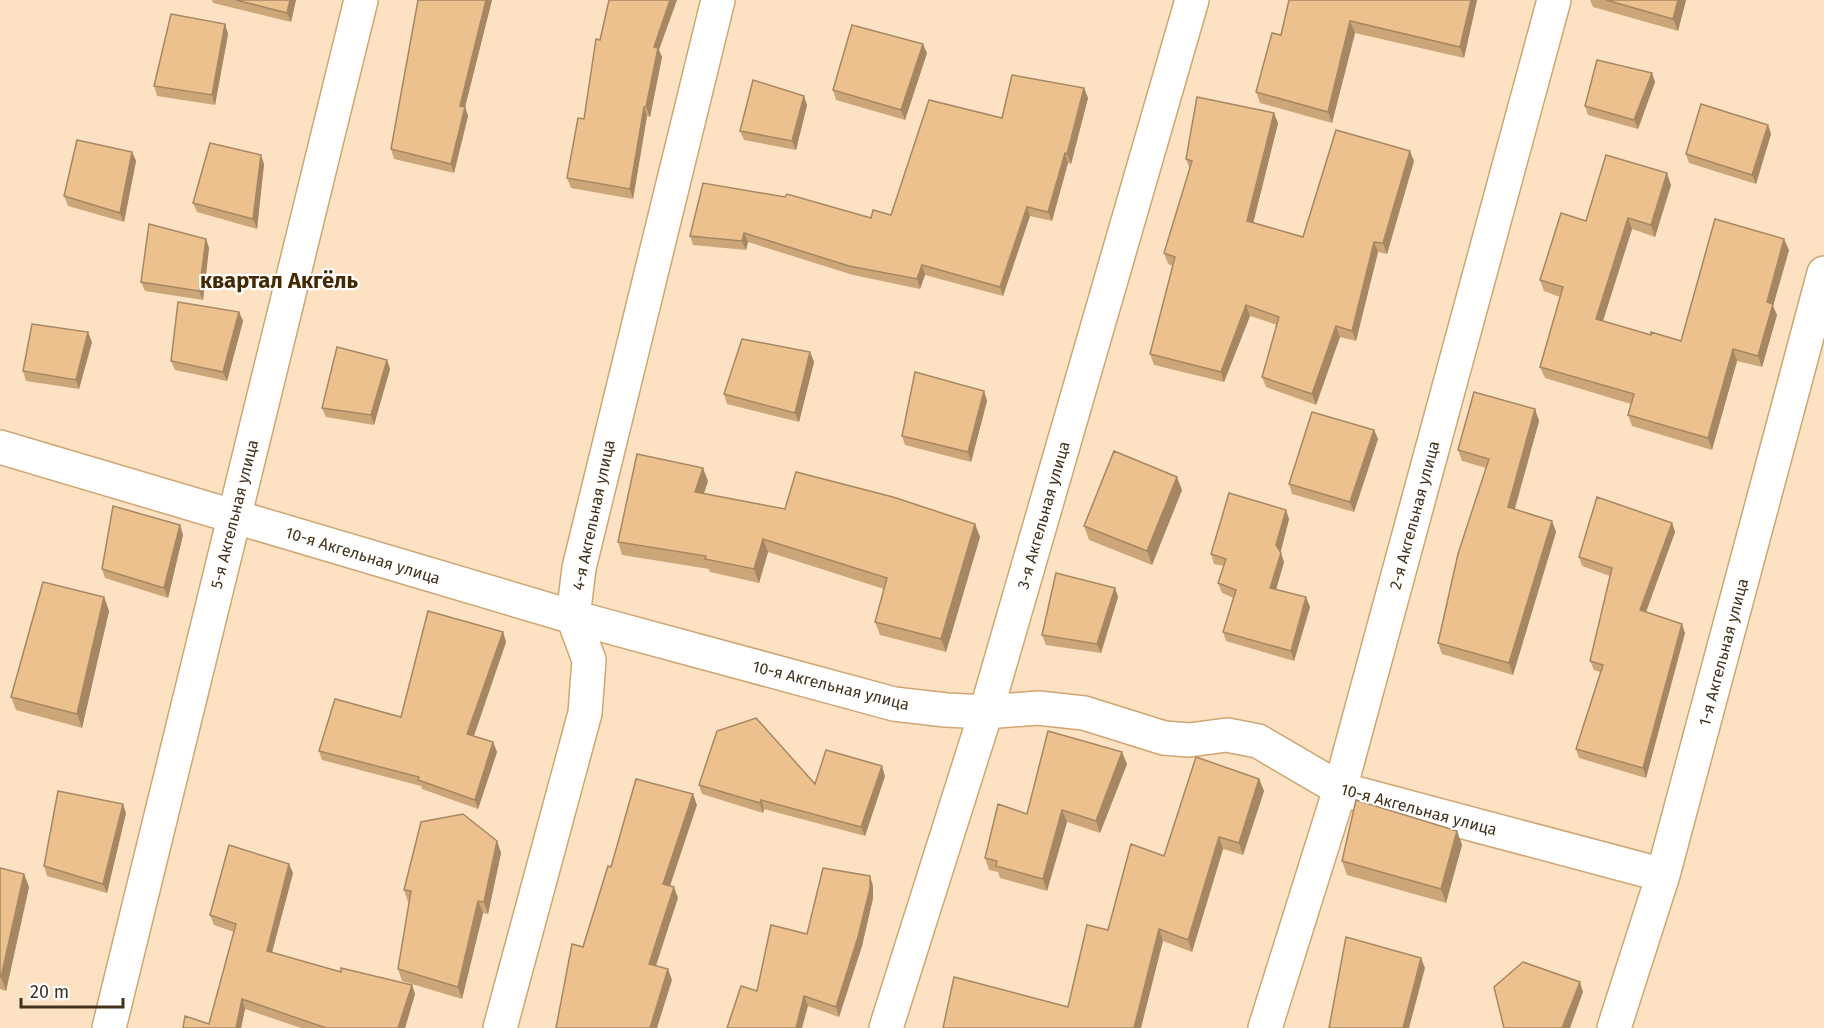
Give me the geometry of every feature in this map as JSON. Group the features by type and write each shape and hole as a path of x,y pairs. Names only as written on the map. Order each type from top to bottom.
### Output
{"street":[{"name":"5-я Акгельная улица","path":"108,1028 361,0"},
{"name":"4-я Акгельная улица","path":"500,1028 585,713 589,660 573,617 579,568 718,0"},
{"name":"3-я Акгельная улица","path":"886,1028 986,712 1192,0"},
{"name":"2-я Акгельная улица","path":"1265,1028 1340,789 1554,0"},
{"name":"1-я Акгельная улица","path":"1614,1028 1663,875 1824,273"},
{"name":"10-я Акгельная улица","path":"0,447 573,617 894,704 986,712 1050,709 1084,713 1164,738 1189,740 1227,735 1258,741 1340,789 1663,875"}],"building":[{"path":"236,0 290,0 287,13"},
{"path":"418,0 486,0 460,106 465,107 451,164 391,149"},
{"path":"609,0 670,0 654,47 658,48 646,107 644,107 630,189 567,178 578,118 584,119 596,39 600,40"},
{"path":"1289,0 1471,0 1460,47 1350,21 1328,112 1256,92 1272,33 1281,35"},
{"path":"1606,0 1678,0 1673,19"},
{"path":"171,14 225,24 212,95 154,86"},
{"path":"852,25 923,44 901,110 833,90"},
{"path":"1597,60 1652,73 1634,120 1585,106"},
{"path":"1012,75 1084,88 1067,154 1065,153 1048,212 1027,207 1000,287 922,265 917,279 849,266 744,233 742,241 690,236 703,183 785,197 787,194 871,218 873,210 891,215 929,100 1002,118"},
{"path":"753,80 804,96 792,141 740,131"},
{"path":"1197,97 1274,113 1247,221 1303,237 1336,130 1410,151 1383,243 1374,242 1352,331 1336,326 1312,394 1262,377 1279,317 1246,305 1221,372 1150,354 1175,257 1164,253 1192,161 1186,159"},
{"path":"1701,104 1768,125 1752,175 1686,154"},
{"path":"77,140 132,152 120,213 64,196"},
{"path":"210,143 261,155 253,219 193,203"},
{"path":"1606,155 1667,173 1651,225 1628,218 1596,319 1681,341 1715,219 1784,239 1767,302 1773,304 1758,356 1733,349 1708,438 1628,415 1634,394 1540,367 1563,287 1540,280 1561,213 1586,221"},
{"path":"149,224 206,239 199,291 141,282"},
{"path":"178,302 239,312 223,372 171,361"},
{"path":"32,324 88,332 76,380 23,371"},
{"path":"742,339 810,352 795,413 724,394"},
{"path":"337,347 387,360 371,415 322,408"},
{"path":"915,372 984,391 968,452 902,436"},
{"path":"1474,392 1535,409 1508,507 1552,521 1509,663 1438,643 1458,554 1489,459 1458,450"},
{"path":"1312,412 1374,430 1350,502 1289,484"},
{"path":"1114,451 1177,477 1147,551 1084,526"},
{"path":"637,454 703,468 695,492 785,509 796,472 893,497 975,524 941,639 875,622 887,578 763,539 754,569 705,559 706,556 618,542"},
{"path":"1229,493 1286,510 1276,545 1281,553 1270,588 1306,597 1291,651 1223,632 1236,590 1218,583 1226,559 1211,554"},
{"path":"1597,497 1672,523 1640,610 1682,624 1643,768 1576,749 1603,665 1590,661 1612,568 1579,557"},
{"path":"113,506 180,525 164,588 102,569"},
{"path":"1056,573 1115,588 1097,644 1042,635"},
{"path":"43,582 104,597 77,714 11,697"},
{"path":"428,611 503,632 467,734 493,742 475,800 418,780 419,777 319,751 335,699 401,717"},
{"path":"756,718 815,784 826,750 882,766 861,827 761,800 760,803 699,785 717,731"},
{"path":"1048,731 1122,752 1096,821 1062,810 1043,879 996,866 997,861 985,858 998,804 1027,814"},
{"path":"1196,757 1259,779 1239,843 1219,837 1188,940 1159,929 1134,1028 943,1028 954,977 1068,1007 1087,925 1108,930 1131,844 1164,856"},
{"path":"636,779 693,794 663,884 674,887 649,964 668,969 650,1028 556,1028 572,944 583,947 608,866 611,867"},
{"path":"58,791 123,804 103,884 44,866"},
{"path":"1356,800 1457,831 1441,889 1342,861"},
{"path":"463,814 497,841 484,902 478,901 458,987 398,969 411,891 404,890 421,822"},
{"path":"229,845 289,864 267,951 341,972 341,968 412,985 398,1028 326,1028 242,999 236,1028 183,1028 185,1016 209,1024 236,924 210,915"},
{"path":"0,868 24,874 1,977 0,977"},
{"path":"823,868 870,876 870,888 858,937 836,1007 804,996 796,1028 727,1028 741,986 757,991 771,925 807,934"},
{"path":"1346,937 1421,958 1403,1028 1329,1028"},
{"path":"1523,962 1580,982 1562,1028 1504,1028 1494,987"}],"district":[{"name":"квартал Акгёль","path":"279,280"}]}
